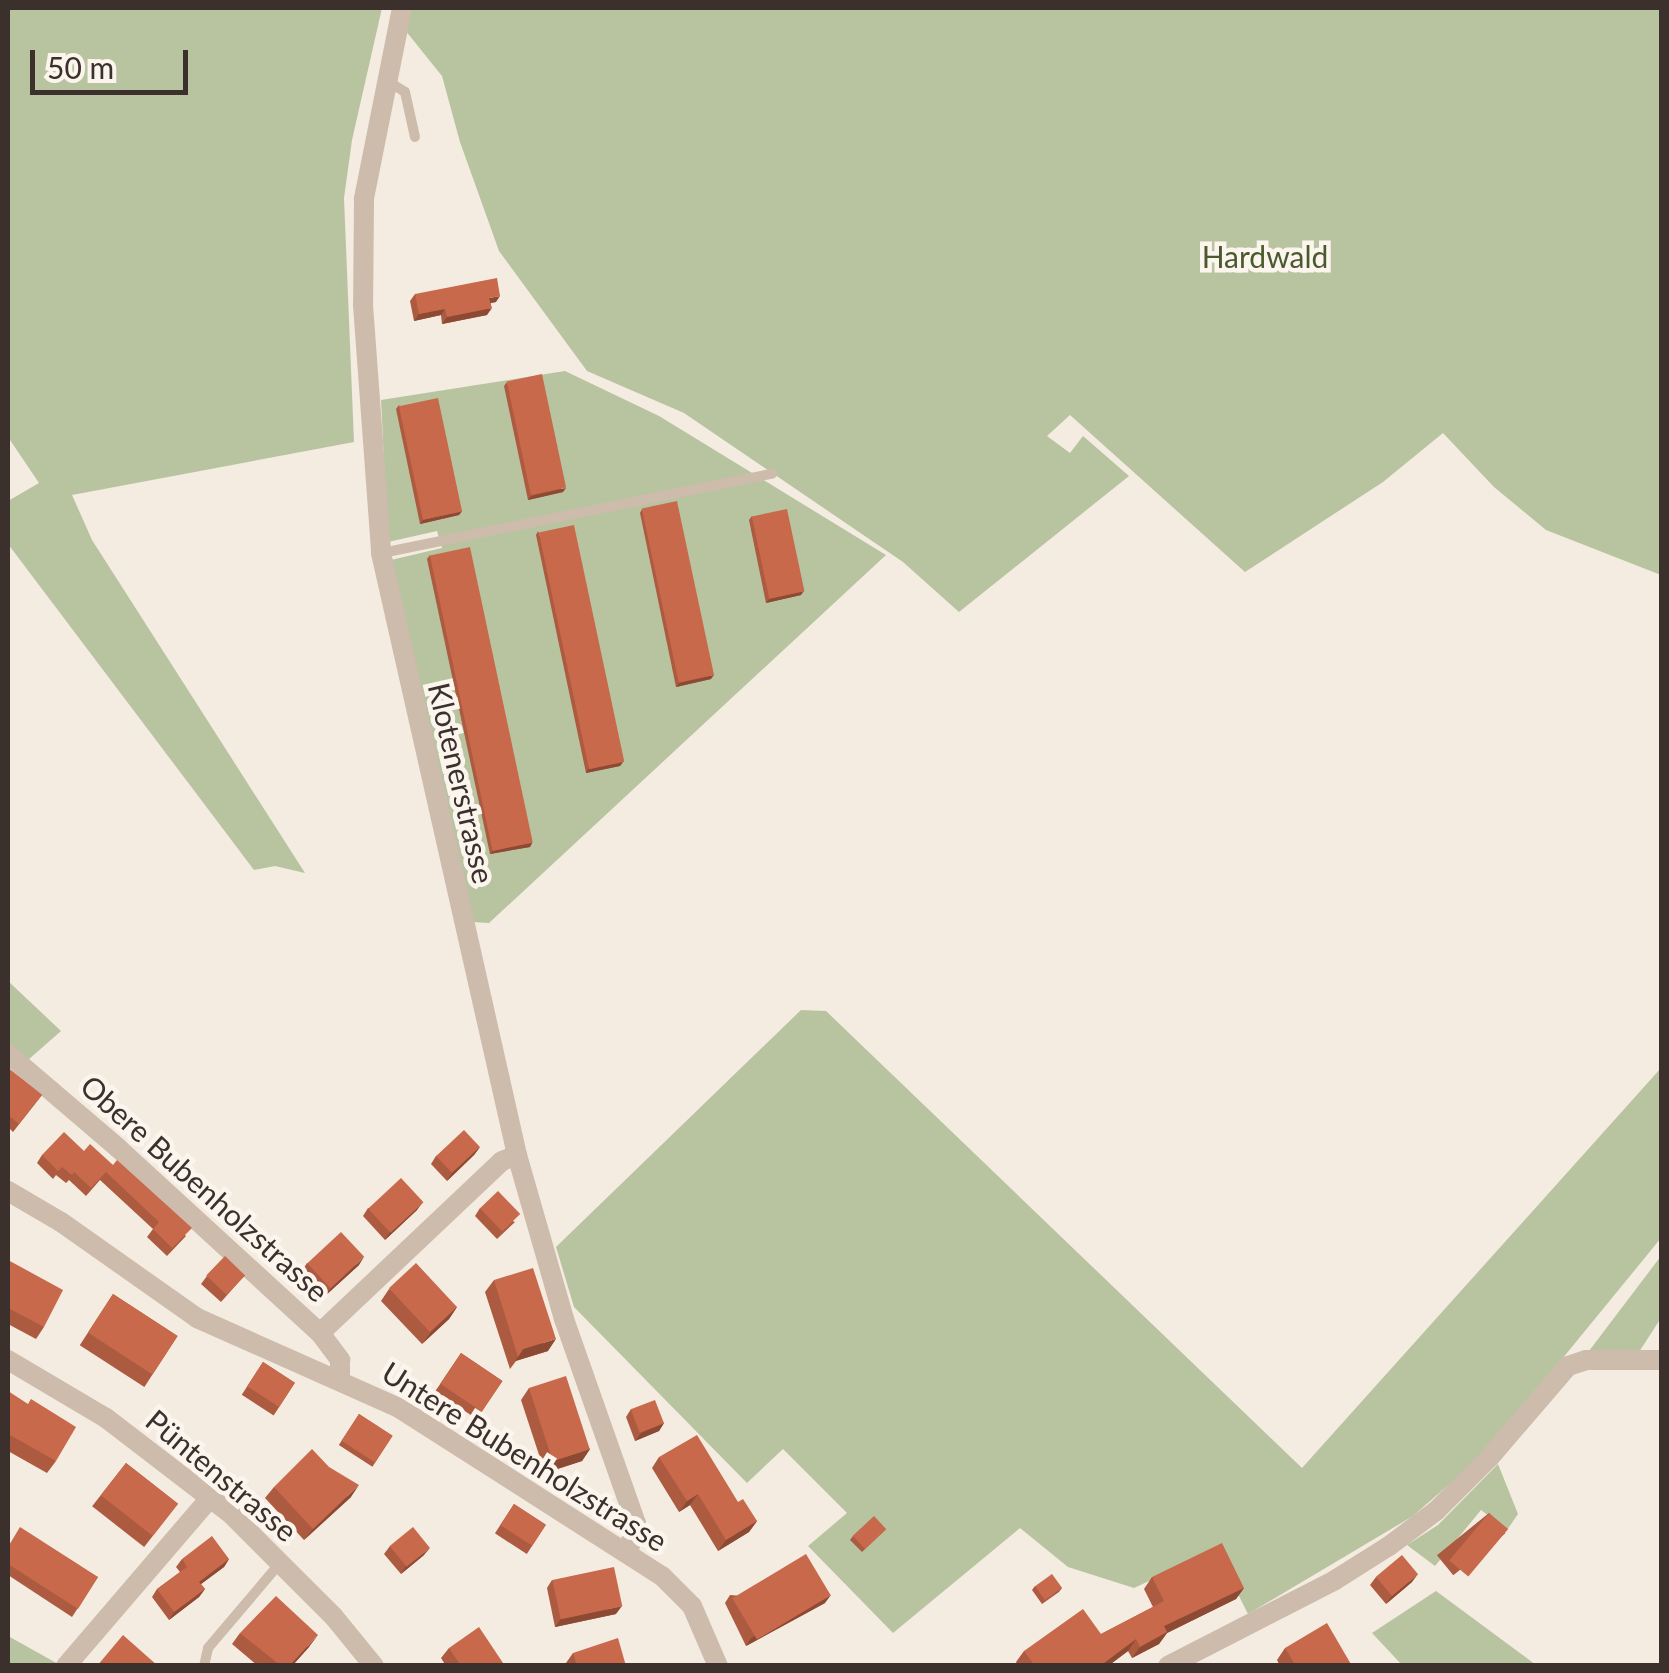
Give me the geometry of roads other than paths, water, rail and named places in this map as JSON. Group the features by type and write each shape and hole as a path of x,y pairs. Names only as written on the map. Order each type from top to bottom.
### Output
{"street":[{"name":"Klotenerstrasse","path":"402,8 384,80 364,200 364,288 380,553 517,1155 570,1337 636,1524 628,1552"},
{"name":"Obere Bubenholzstrasse","path":"8,1054 320,1333 340,1360 340,1380"},
{"path":"320,1333 502,1160 517,1155"},
{"name":"Untere Bubenholzstrasse","path":"8,1191 61,1222 197,1318 399,1408 628,1552 669,1580 692,1606 718,1666"},
{"name":"Püntenstrasse","path":"8,1360 106,1418 210,1498 281,1562 374,1666"},
{"path":"1168,1666 1335,1580 1389,1546 1436,1510 1490,1458 1568,1366 1586,1360 1662,1360"},
{"path":"66,1666 210,1498"}],"lane":[{"path":"384,80 406,92 415,137"},
{"path":"380,553 772,474"},
{"path":"204,1666 208,1648 281,1562"}],"park label":[{"name":"Hardwald","path":"1265,256"}]}
